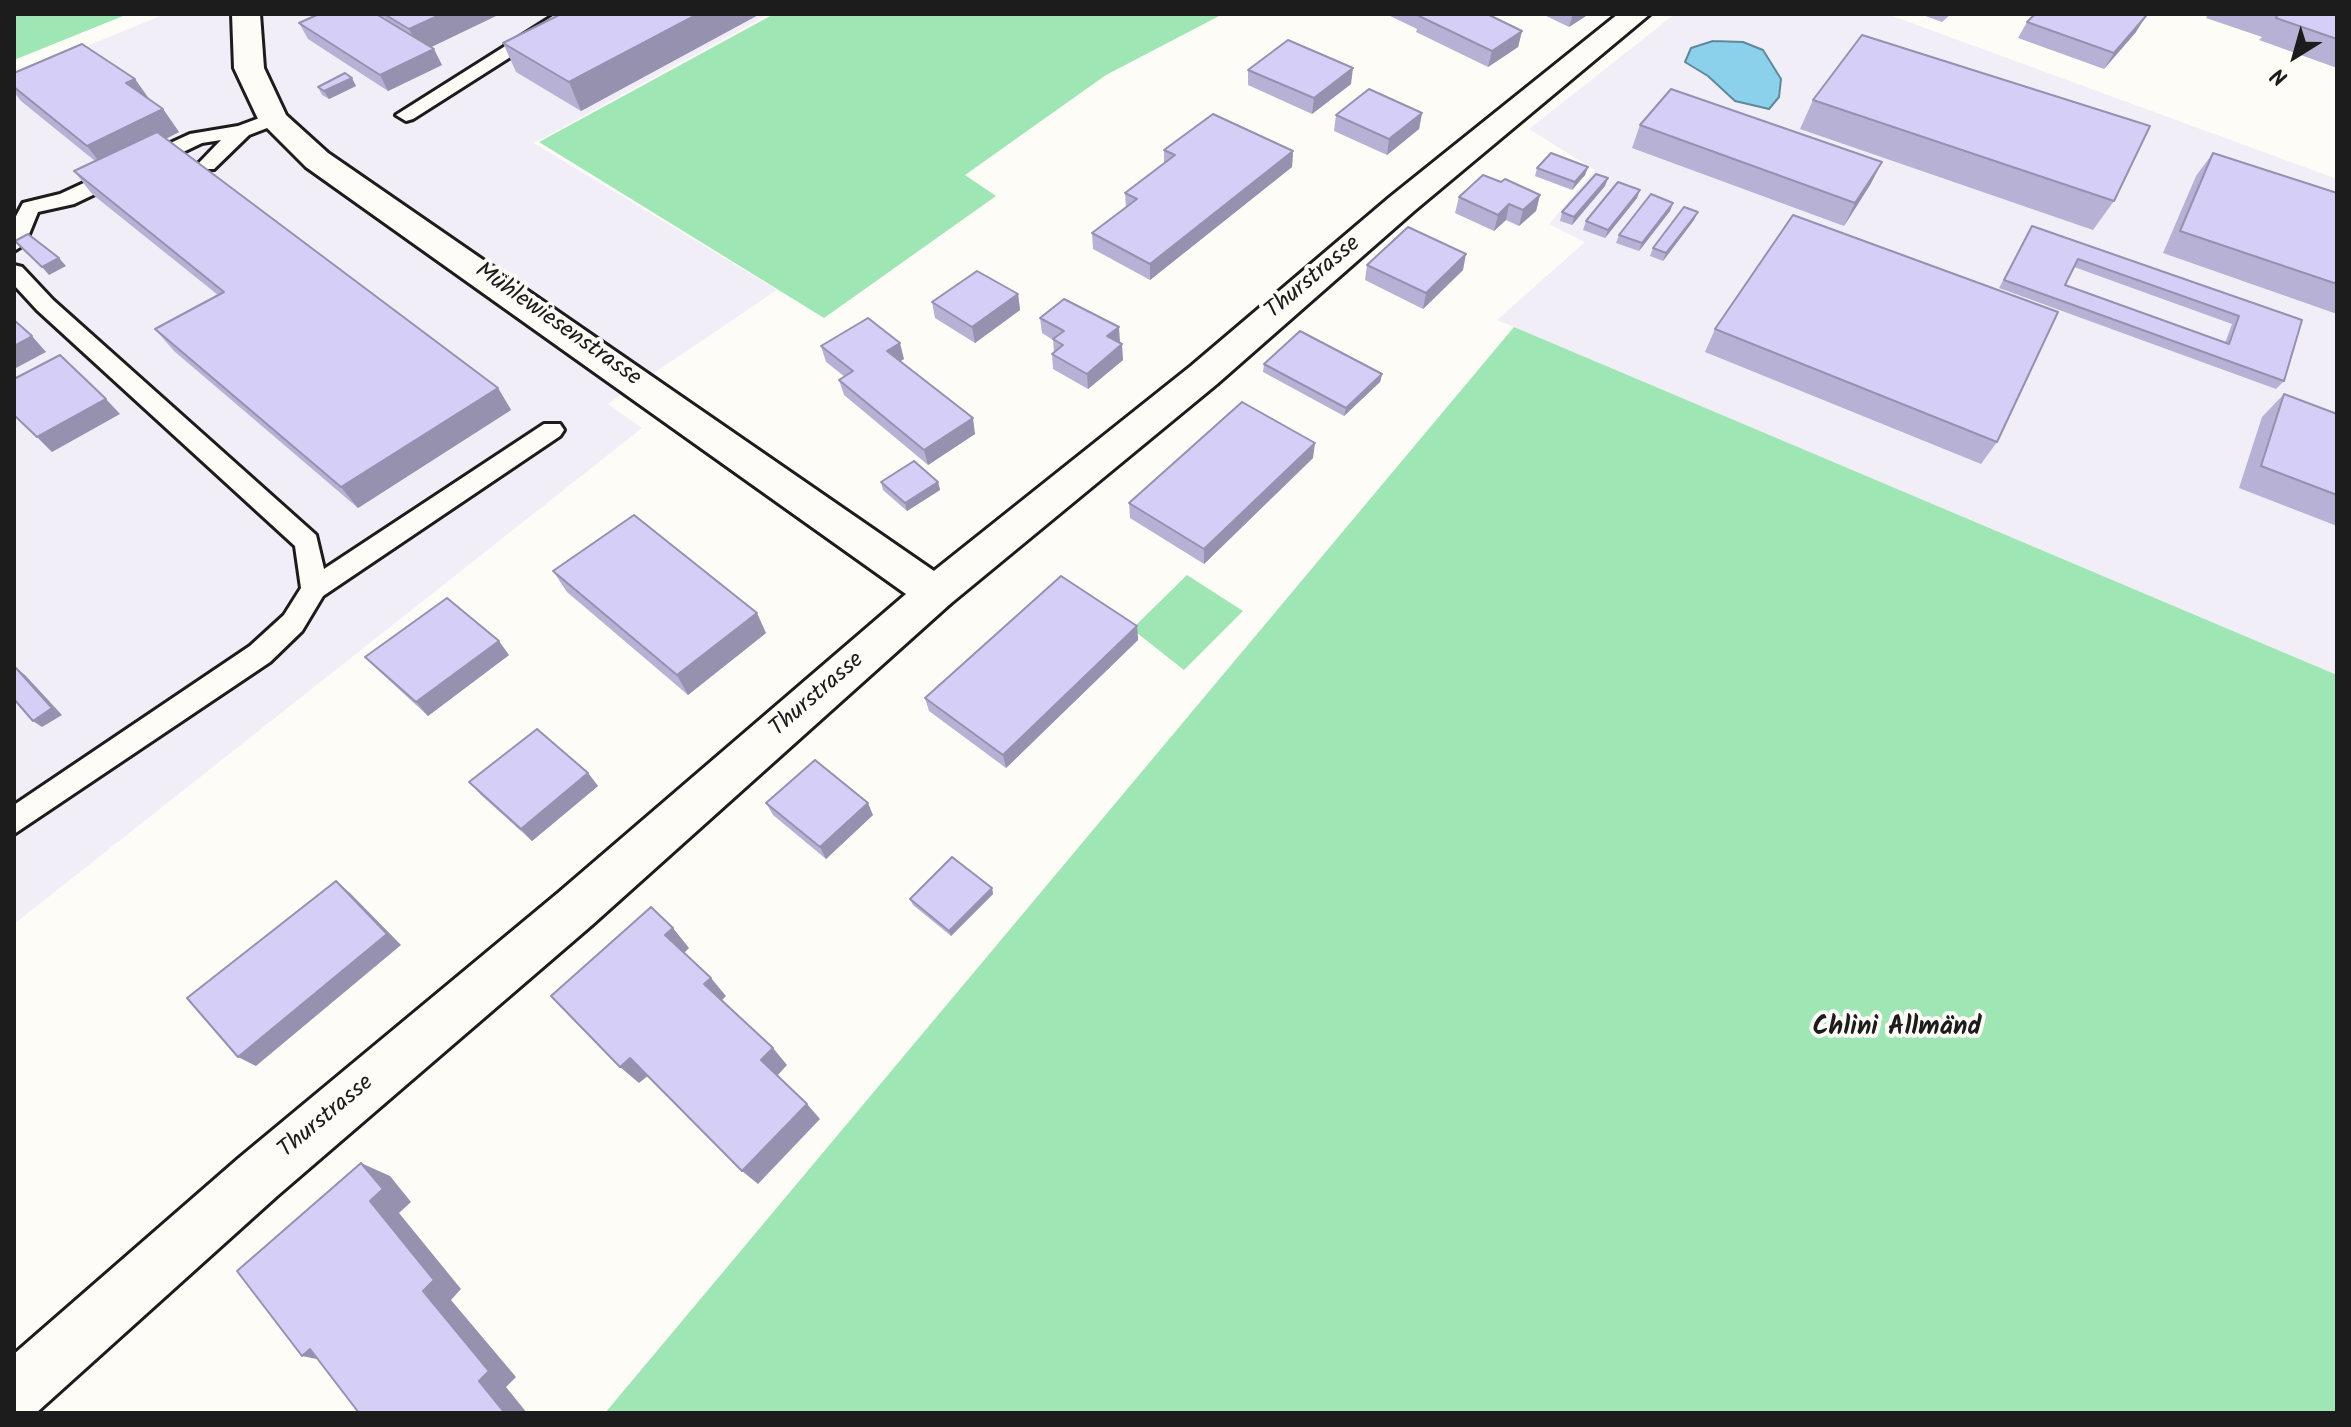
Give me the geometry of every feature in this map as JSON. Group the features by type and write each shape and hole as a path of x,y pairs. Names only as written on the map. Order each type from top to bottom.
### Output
{"street":[{"name":"Mühlewiesenstrasse","path":"246,14 249,68 258,125 317,160 935,593"},
{"name":"Thurstrasse","path":"14,1393 210,1218 575,909 935,593 1204,375 1412,196 1636,14"}],"lane":[{"path":"406,115 569,14"},
{"path":"207,165 258,125"},
{"path":"14,244 22,208 67,199 197,138 258,125"},
{"path":"14,272 45,305 307,542 314,589"},
{"path":"14,821 260,654 293,623 314,589 552,430"}],"shaded area":[{"path":"165,14 769,14 534,143 777,290 608,404 642,428 14,924 14,76"},
{"path":"1675,14 1887,14 2337,179 2337,675 1497,320 1585,242 1549,224 1595,170 1529,129"}],"green space":[{"path":"14,14 128,14 14,60"},
{"path":"774,14 1223,14 1106,75 965,175 996,196 824,318 539,142"},
{"path":"1514,327 2337,675 2337,1413 605,1413"},
{"path":"1187,575 1243,611 1184,670 1132,629"}],"water":[{"path":"1713,41 1743,42 1763,50 1781,79 1779,97 1769,109 1735,101 1708,76 1685,62 1691,48"}],"building":[{"path":"319,14 376,14 434,49 380,75 299,23"},
{"path":"384,14 442,14 409,29"},
{"path":"561,14 698,14 569,82 503,43"},
{"path":"1487,14 1522,31 1492,51 1419,16"},
{"path":"2035,14 2146,16 2114,53 2027,22"},
{"path":"2278,14 2337,14 2337,39 2276,18"},
{"path":"1862,35 2150,126 2114,201 1813,100"},
{"path":"1288,40 1353,68 1314,98 1248,70"},
{"path":"82,44 135,79 126,83 163,109 87,146 14,87 14,73"},
{"path":"345,73 352,78 324,91 318,87"},
{"path":"1369,89 1422,113 1389,139 1336,115"},
{"path":"1671,89 1882,162 1855,203 1640,125"},
{"path":"1213,114 1293,151 1150,264 1092,233 1137,199 1125,193 1175,155 1164,150"},
{"path":"157,132 498,388 341,487 155,329 224,292 74,171"},
{"path":"1551,153 1588,167 1575,182 1537,168"},
{"path":"2213,153 2337,193 2337,284 2180,231"},
{"path":"1596,174 1608,178 1574,217 1562,212"},
{"path":"1483,175 1501,182 1505,179 1540,195 1523,210 1509,204 1498,215 1459,197"},
{"path":"1618,182 1640,190 1608,230 1586,221"},
{"path":"1651,194 1673,203 1642,243 1619,235"},
{"path":"1684,207 1698,212 1666,253 1653,248"},
{"path":"1793,215 2058,312 1997,442 1715,329"},
{"path":"2032,226 2302,320 2284,381 2004,280","holes":["2078,259 2239,316 2229,344 2065,285"]},
{"path":"1408,227 1466,254 1426,293 1367,265"},
{"path":"28,234 59,258 42,267 15,241"},
{"path":"977,271 1018,294 972,327 932,302"},
{"path":"1064,299 1119,327 1107,336 1122,344 1087,374 1052,354 1063,345 1053,339 1064,331 1040,318"},
{"path":"868,318 900,343 887,351 973,418 924,450 839,380 853,371 821,346"},
{"path":"14,320 32,336 14,346"},
{"path":"1300,331 1382,374 1346,408 1264,364"},
{"path":"60,355 106,399 37,437 14,415 14,379"},
{"path":"2284,394 2337,414 2337,495 2261,466"},
{"path":"1242,402 1315,443 1204,549 1129,503"},
{"path":"914,461 938,482 905,503 881,482"},
{"path":"634,515 757,613 677,675 553,571"},
{"path":"1061,576 1137,626 1003,755 925,698"},
{"path":"447,598 499,641 416,702 365,657"},
{"path":"16,668 52,708 33,721 14,699"},
{"path":"537,729 588,773 521,829 469,782"},
{"path":"815,760 868,803 820,847 766,803"},
{"path":"952,857 992,888 949,931 910,899"},
{"path":"336,881 387,934 238,1057 187,998"},
{"path":"651,907 673,928 665,935 711,978 704,984 773,1048 761,1060 807,1104 742,1171 630,1058 620,1067 551,996"},
{"path":"361,1163 383,1189 370,1201 434,1280 423,1291 489,1371 479,1381 505,1413 359,1413 310,1349 302,1356 237,1271"}],"district":[{"name":"Chlini Allmänd","path":"1897,1030"}]}
